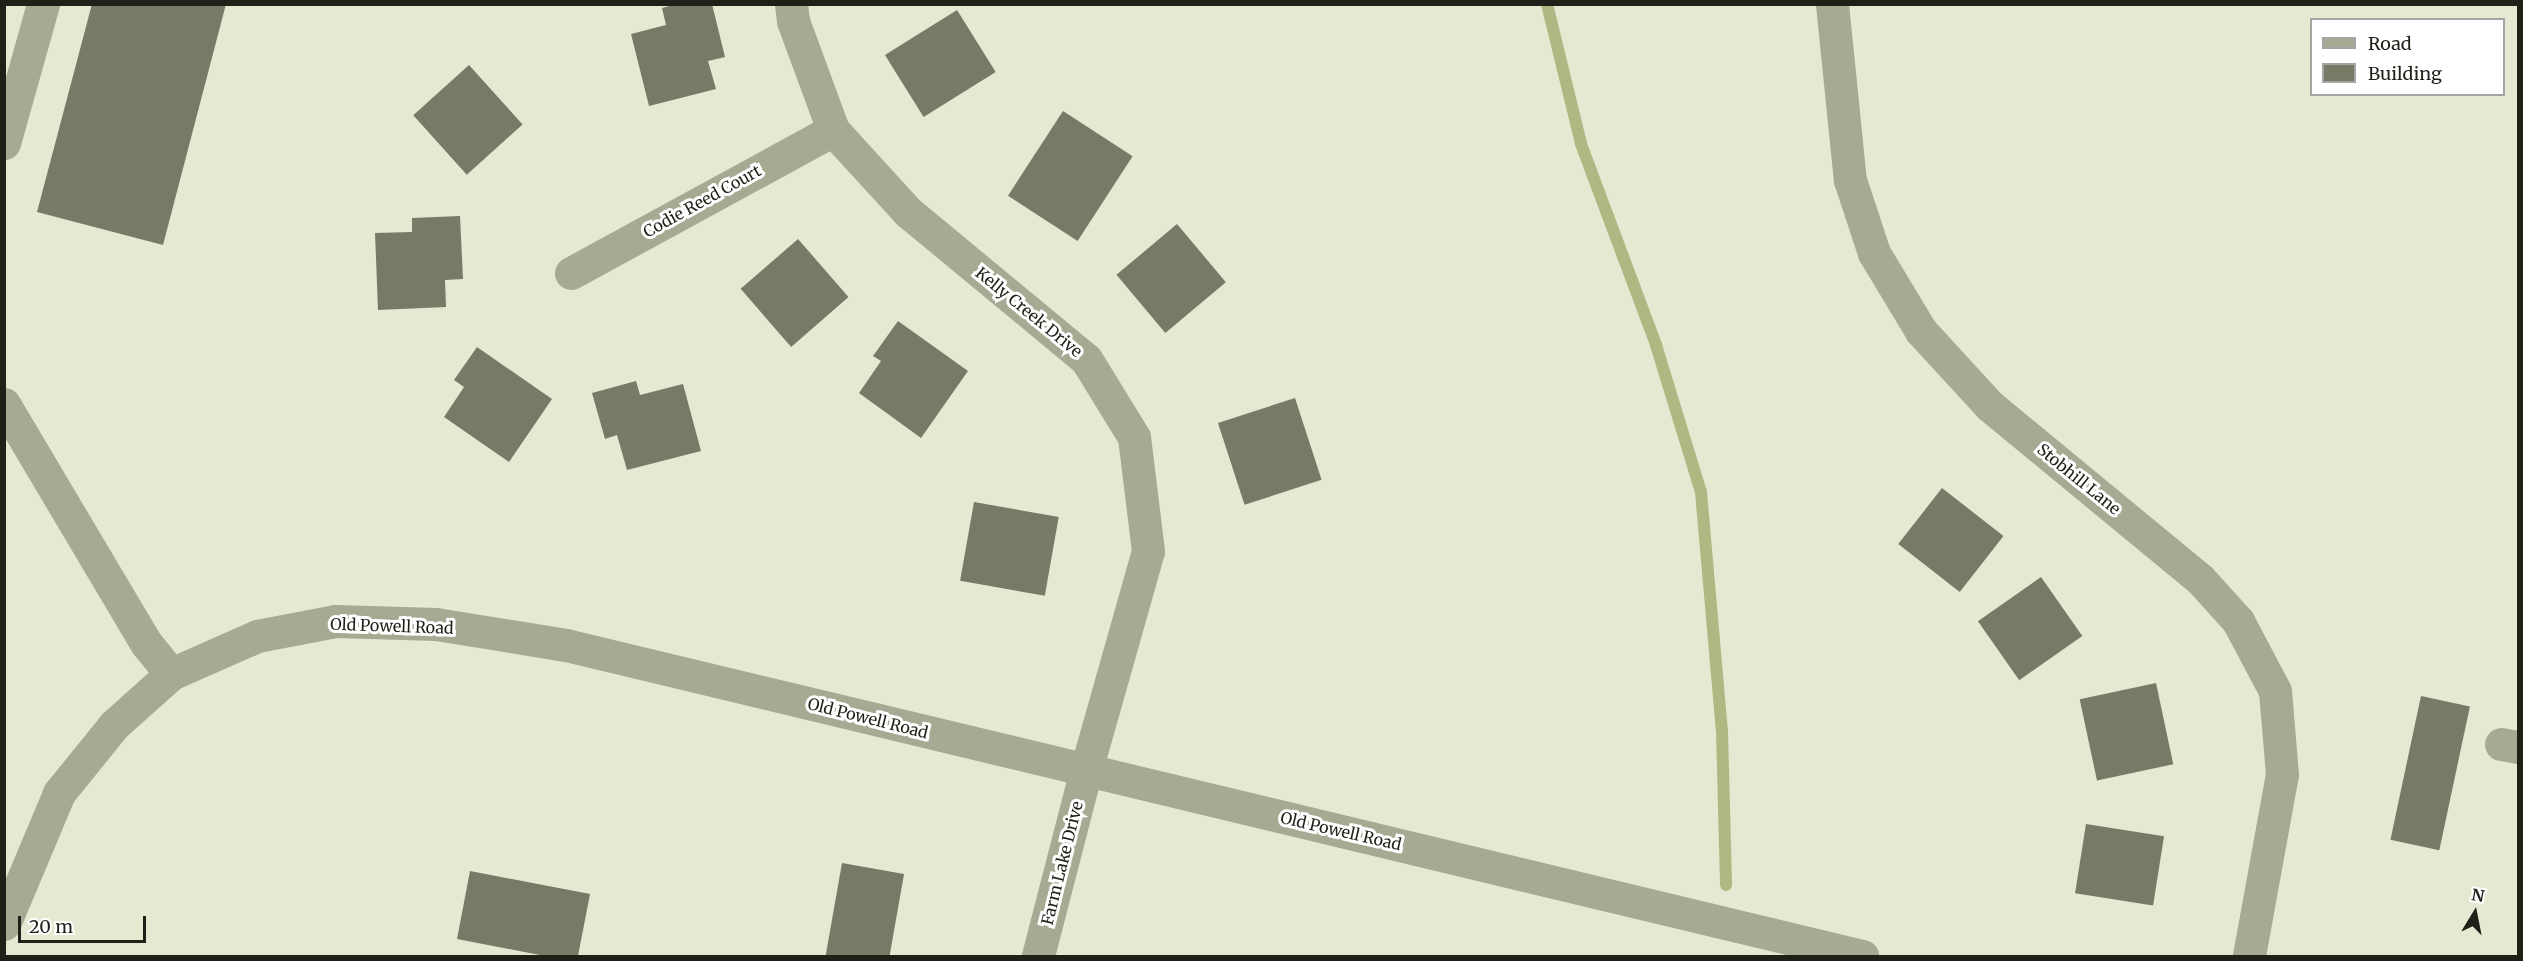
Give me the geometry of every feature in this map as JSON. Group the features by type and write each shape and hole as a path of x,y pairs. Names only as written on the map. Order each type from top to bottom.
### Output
{"street":[{"path":"4,143 43,4"},
{"name":"Kelly Creek Drive","path":"790,4 793,21 833,130 908,212 1086,359 1134,437 1148,551 1086,770"},
{"name":"Stobhill Lane","path":"1832,4 1850,180 1874,253 1921,331 1990,406 2200,579 2238,621 2275,691 2282,774 2249,957"},
{"name":"Codie Reed Court","path":"570,273 833,130"},
{"path":"4,404 146,643 171,674"},
{"name":"Old Powell Road","path":"4,924 59,793 114,725 171,674 257,636 336,621 436,624 566,645 1862,957"},
{"name":"Farm Lake Drive","path":"1038,957 1086,770"}],"building":[{"path":"92,4 226,4 163,245 37,212"},
{"path":"677,4 712,4 725,57 708,61 716,89 649,106 631,34 666,25 662,8"},
{"path":"957,10 996,72 924,117 885,55"},
{"path":"469,65 523,124 467,175 413,115"},
{"path":"1063,111 1133,156 1078,241 1008,196"},
{"path":"460,216 463,279 445,280 446,307 378,310 375,233 412,232 412,218"},
{"path":"1177,224 1226,282 1165,333 1116,275"},
{"path":"798,239 849,297 791,347 741,289"},
{"path":"898,321 968,371 921,438 859,393 881,361 873,356"},
{"path":"477,347 552,399 509,462 444,417 464,387 454,380"},
{"path":"636,381 640,395 683,384 701,451 627,470 617,435 605,439 592,393"},
{"path":"1295,398 1322,480 1245,505 1218,423"},
{"path":"1942,488 2003,536 1960,592 1898,544"},
{"path":"974,502 1059,517 1045,596 960,581"},
{"path":"2041,577 2082,636 2019,680 1978,621"},
{"path":"2156,683 2173,764 2097,780 2080,699"},
{"path":"2421,696 2470,706 2439,850 2390,840"},
{"path":"2086,824 2164,836 2153,905 2075,893"},
{"path":"842,863 904,874 890,956 826,956"},
{"path":"470,871 590,894 578,956 545,956 457,939"}],"waterway":[{"path":"1547,4 1581,144 1656,345 1701,492 1722,731 1726,885"}]}
